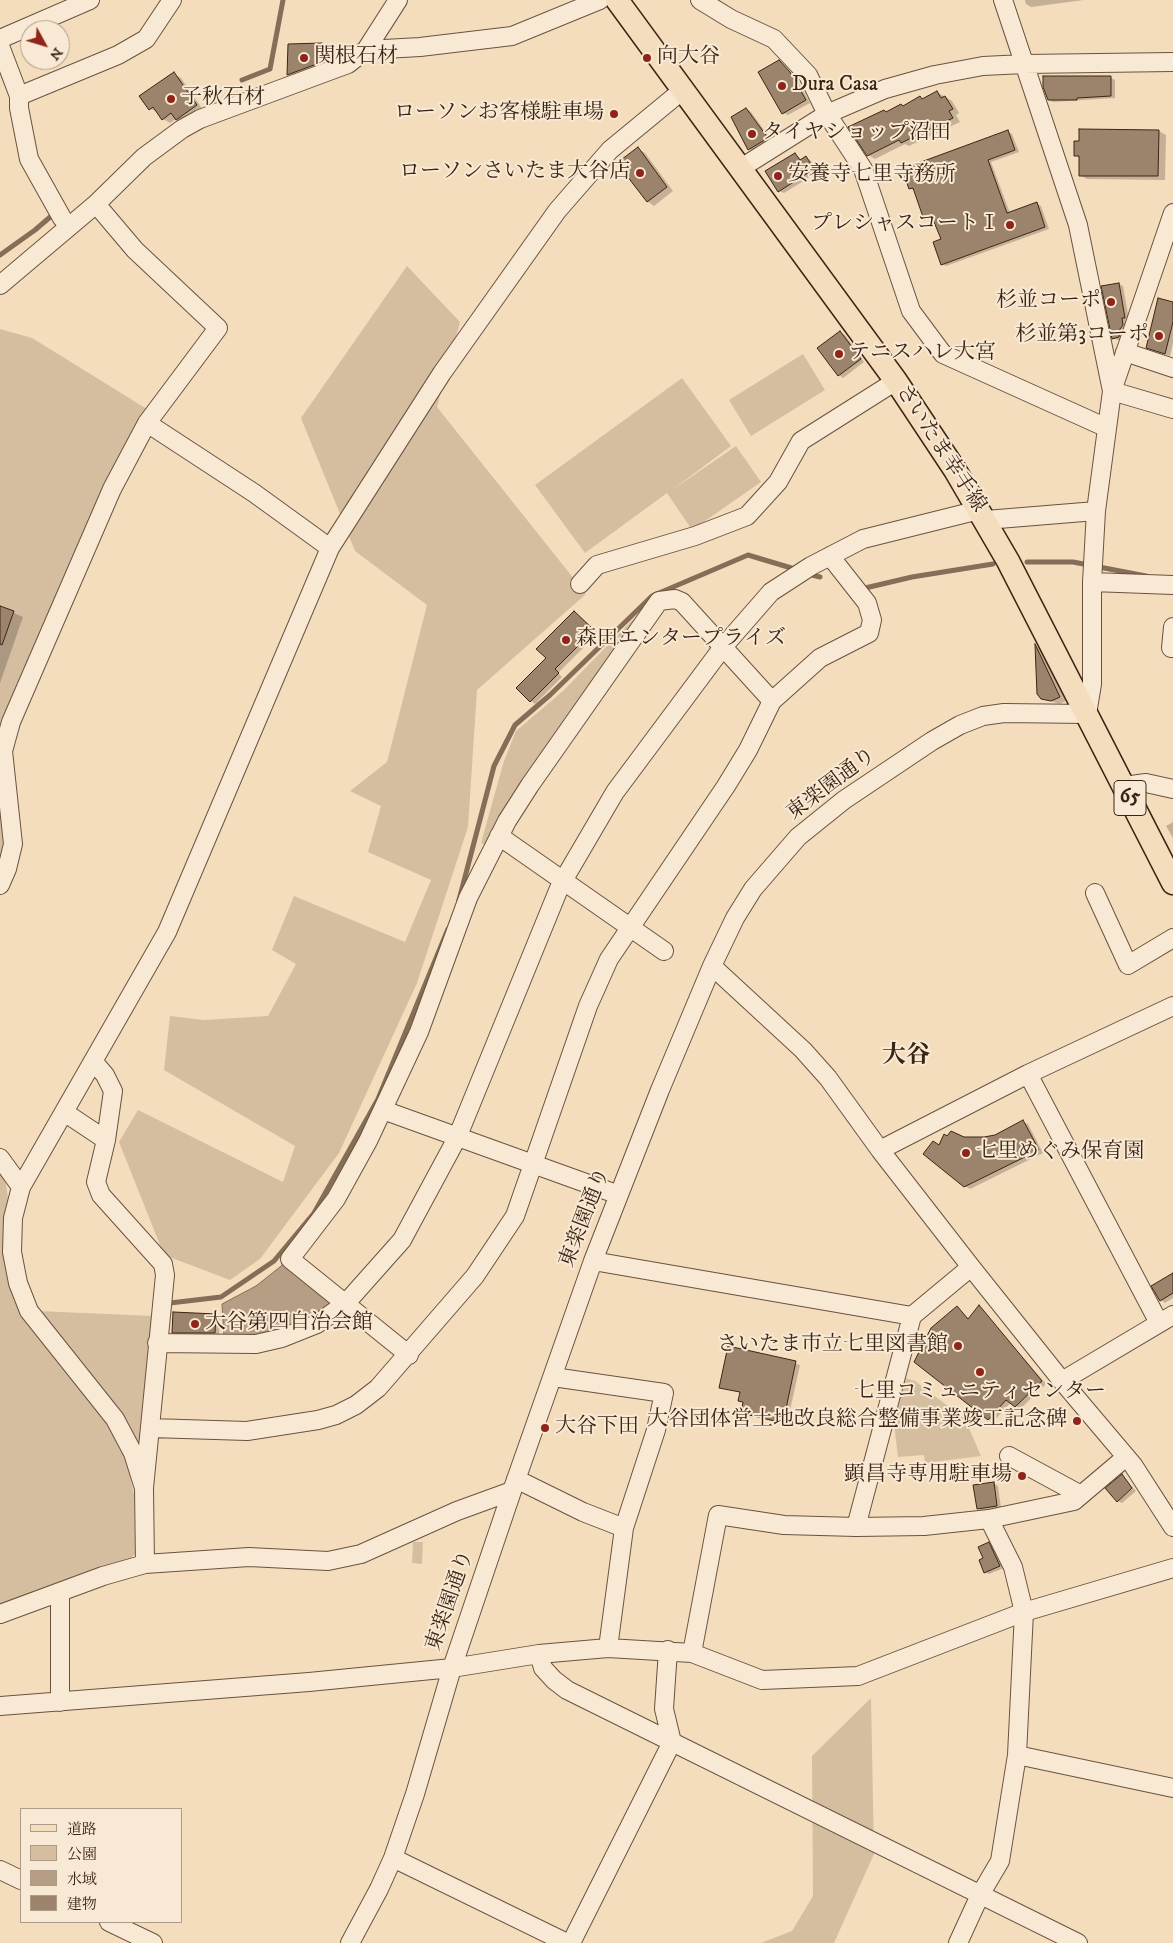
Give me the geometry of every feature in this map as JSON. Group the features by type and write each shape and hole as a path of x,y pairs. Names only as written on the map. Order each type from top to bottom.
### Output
{"main road":[{"name":"さいたま幸手線","path":"617,0 896,381 983,515 1124,786 1168,861 1173,883"}],"street":[{"path":"0,39 90,0"},
{"path":"19,96 118,55 146,39 172,0"},
{"path":"0,285 62,218 96,204 144,158 182,129 200,119 348,64 366,50 398,0"},
{"path":"366,50 512,36 600,0"},
{"path":"700,0 731,19 774,39 808,75 827,114 863,169 911,311 943,354 1107,428"},
{"path":"1003,0 1078,225 1112,391"},
{"path":"0,46 19,96 29,159 62,218"},
{"path":"741,168 827,114 885,89 935,74 983,66 1173,62"},
{"path":"144,1488 133,1453 115,1419 29,1311 18,1283 12,1252 13,1218 20,1187 167,932 330,548 442,373 557,212 610,150 684,89"},
{"path":"0,885 7,869 13,844 4,751 6,736 112,489 147,423 218,328 135,250 96,204"},
{"path":"1086,714 1092,684 1093,571 1096,511 1112,391 1173,213"},
{"path":"1125,352 1173,368"},
{"path":"580,584 597,565 695,536 747,516 778,482 801,441 896,381"},
{"path":"1112,391 1173,409"},
{"path":"147,423 254,493 330,548"},
{"path":"157,1343 256,1344 282,1338 317,1324 346,1304 402,1240 457,1138 563,881 615,792 723,647 771,592 863,538 983,515 1096,511"},
{"path":"151,1428 247,1431 327,1418 356,1405 378,1388 409,1355 475,1276 503,1237 515,1216 588,1006 609,959 726,786 748,750 772,701 820,658 869,633 872,620 867,603 830,556"},
{"path":"1093,571 1173,585"},
{"path":"409,1355 290,1259 336,1199 383,1110 419,1032 468,898 499,836 530,785 659,601 674,599 682,602 772,701"},
{"path":"1173,627 1171,648 1173,648"},
{"name":"東楽園通り","path":"350,1943 379,1889 393,1858 415,1794 452,1668 593,1261 618,1195 725,935 753,889 798,838 836,806 916,751 960,725 983,716 1027,712 1086,714"},
{"path":"1124,786 1146,783 1173,789"},
{"path":"499,836 664,951"},
{"path":"1095,893 1128,965 1173,938"},
{"path":"712,966 803,1050 828,1078 880,1150 971,1267 1062,1381 1126,1457 1173,1528"},
{"path":"880,1150 1028,1074 1173,1006"},
{"path":"93,1062 105,1075 113,1091 106,1140 96,1182 101,1195 163,1264 165,1275 144,1488 145,1564"},
{"path":"1028,1074 1166,1319 1062,1381"},
{"path":"383,1110 618,1195"},
{"path":"64,1112 106,1140"},
{"path":"0,1158 20,1187"},
{"path":"593,1261 912,1316"},
{"path":"856,1527 912,1316 971,1267"},
{"path":"553,1377 664,1393 656,1430 624,1528 608,1648"},
{"path":"1009,1456 1081,1494"},
{"path":"692,1653 718,1515 784,1525 856,1527 924,1526 989,1519 1074,1501 1126,1457"},
{"path":"0,1614 103,1576 145,1564 249,1558 328,1561 361,1554 514,1485 624,1528"},
{"path":"958,1943 980,1895 1000,1861 1017,1755 1024,1612 1013,1567 989,1519"},
{"path":"0,1706 309,1682 452,1668 539,1654 608,1648 668,1650 692,1653 762,1680 858,1676 1024,1612 1173,1568"},
{"path":"60,1592 60,1702"},
{"path":"571,1943 672,1742 664,1709 668,1650"},
{"path":"539,1654 543,1668 567,1690 1078,1943"},
{"path":"1017,1755 1173,1788"},
{"path":"393,1858 567,1943"},
{"path":"0,1870 20,1880"},
{"path":"110,1923 128,1937 153,1943"}],"green space":[{"path":"407,266 460,322 437,407 586,594 477,690 468,827 417,983 339,1153 260,1259 230,1280 164,1255 119,1142 138,1110 283,1182 295,1146 164,1070 170,1016 204,1020 268,1016 296,964 272,950 294,896 405,942 431,880 368,852 381,806 350,791 387,762 427,605 355,551 301,418"},
{"path":"0,329 32,338 147,409 116,462 0,732"},
{"path":"803,354 825,390 751,436 729,400"},
{"path":"682,378 731,446 672,490 736,446 761,482 692,530 667,493 585,553 535,485"},
{"path":"653,599 489,846 481,843 504,761 516,731 563,691"},
{"path":"0,773 8,829 0,870"},
{"path":"0,1169 5,1179 9,1204 3,1245 6,1272 12,1293 26,1321 103,1416 120,1447 127,1462 134,1495 135,1554 130,1559 0,1605"},
{"path":"38,1311 153,1316 142,1441 136,1444"},
{"path":"905,1378 915,1381 965,1419 981,1456 925,1463 924,1455 898,1457 894,1424"},
{"path":"413,1542 423,1542 422,1564 412,1563"},
{"path":"871,1698 874,1854 834,1943 761,1943 792,1931 813,1896 812,1756"}],"water":[{"path":"285,1263 332,1301 332,1308 299,1324 260,1336 224,1337 222,1304 256,1286"}],"building":[{"path":"322,43 322,62 287,75 288,44"},
{"name":"Dura Casa","path":"779,60 790,72 806,100 782,114 758,72"},
{"path":"174,72 197,105 176,120 171,113 162,120 153,107 149,110 139,96"},
{"path":"1043,76 1111,76 1111,96 1077,98 1077,100 1048,100 1043,87"},
{"path":"937,91 941,98 945,96 953,109 949,111 953,118 901,143 899,140 867,156 848,127 884,110 886,112 901,104 903,106 920,96 922,99"},
{"path":"746,108 768,138 748,150 731,117"},
{"path":"1079,129 1159,130 1158,176 1079,176 1079,156 1074,156 1074,141 1079,141"},
{"path":"1008,130 1015,150 988,160 1007,213 1037,202 1045,227 941,265 933,242 941,239 932,217 924,220 913,188 909,189 902,169"},
{"path":"638,147 667,187 647,202 617,163"},
{"path":"795,153 800,160 806,156 814,169 778,192 765,171"},
{"name":"杉並コーポ","path":"1119,283 1125,318 1122,318 1123,325 1120,329 1119,337 1112,339 1101,286"},
{"name":"杉並第3コーポ","path":"1158,298 1173,302 1173,322 1165,354 1146,348"},
{"path":"840,331 861,359 838,376 817,348"},
{"path":"0,606 14,611 2,645 0,644"},
{"path":"574,611 594,630 555,669 559,673 530,702 516,688 546,658 536,649"},
{"path":"1035,644 1060,697 1051,701 1041,699 1037,694"},
{"path":"1023,1120 1039,1150 964,1187 923,1154 933,1141 939,1145 944,1134 947,1136 951,1131 964,1137 984,1137 995,1135"},
{"path":"1173,1273 1173,1293 1160,1301 1151,1286"},
{"name":"七里コミュニティセンター","path":"979,1305 1042,1381 1015,1407 1006,1400 988,1420 914,1362 931,1328 957,1306 968,1319"},
{"path":"173,1312 216,1314 215,1333 172,1333"},
{"path":"728,1346 796,1361 783,1423 741,1413 743,1402 738,1401 740,1392 719,1388"},
{"path":"1122,1474 1132,1488 1117,1502 1105,1488"},
{"path":"994,1482 997,1506 977,1509 973,1485"},
{"path":"989,1542 1000,1566 984,1573 979,1560 983,1558 978,1547"}],"waterway":[{"path":"242,80 270,69 283,0"},
{"path":"0,255 56,212"},
{"path":"459,900 494,766 515,725 550,695 652,596 748,555 798,570"},
{"path":"1027,562 1073,562 1146,576"},
{"path":"861,589 912,577 993,564"},
{"path":"808,574 820,577"},
{"path":"170,1303 221,1297 274,1261 314,1213 378,1099 448,929"}],"place":[{"name":"関根石材","path":"304,58"},
{"name":"向大谷","path":"647,58"},
{"name":"Dura Casa","path":"782,86"},
{"name":"子秋石材","path":"171,99"},
{"name":"ローソンお客様駐車場","path":"614,114"},
{"name":"タイヤショップ沼田","path":"752,134"},
{"name":"ローソンさいたま大谷店","path":"640,173"},
{"name":"安養寺七里寺務所","path":"778,176"},
{"name":"プレシャスコートⅠ","path":"1010,225"},
{"name":"杉並コーポ","path":"1111,302"},
{"name":"杉並第3コーポ","path":"1159,336"},
{"name":"テニスハレ大宮","path":"839,354"},
{"name":"森田エンタープライズ","path":"566,640"},
{"name":"七里めぐみ保育園","path":"966,1153"},
{"name":"大谷第四自治会館","path":"195,1324"},
{"name":"さいたま市立七里図書館","path":"958,1346"},
{"name":"七里コミュニティセンター","path":"980,1372"},
{"name":"大谷団体営土地改良総合整備事業竣工記念碑","path":"1077,1421"},
{"name":"大谷下田","path":"545,1428"},
{"name":"顕昌寺専用駐車場","path":"1022,1476"}],"district":[{"name":"大谷","path":"906,1057"}]}
